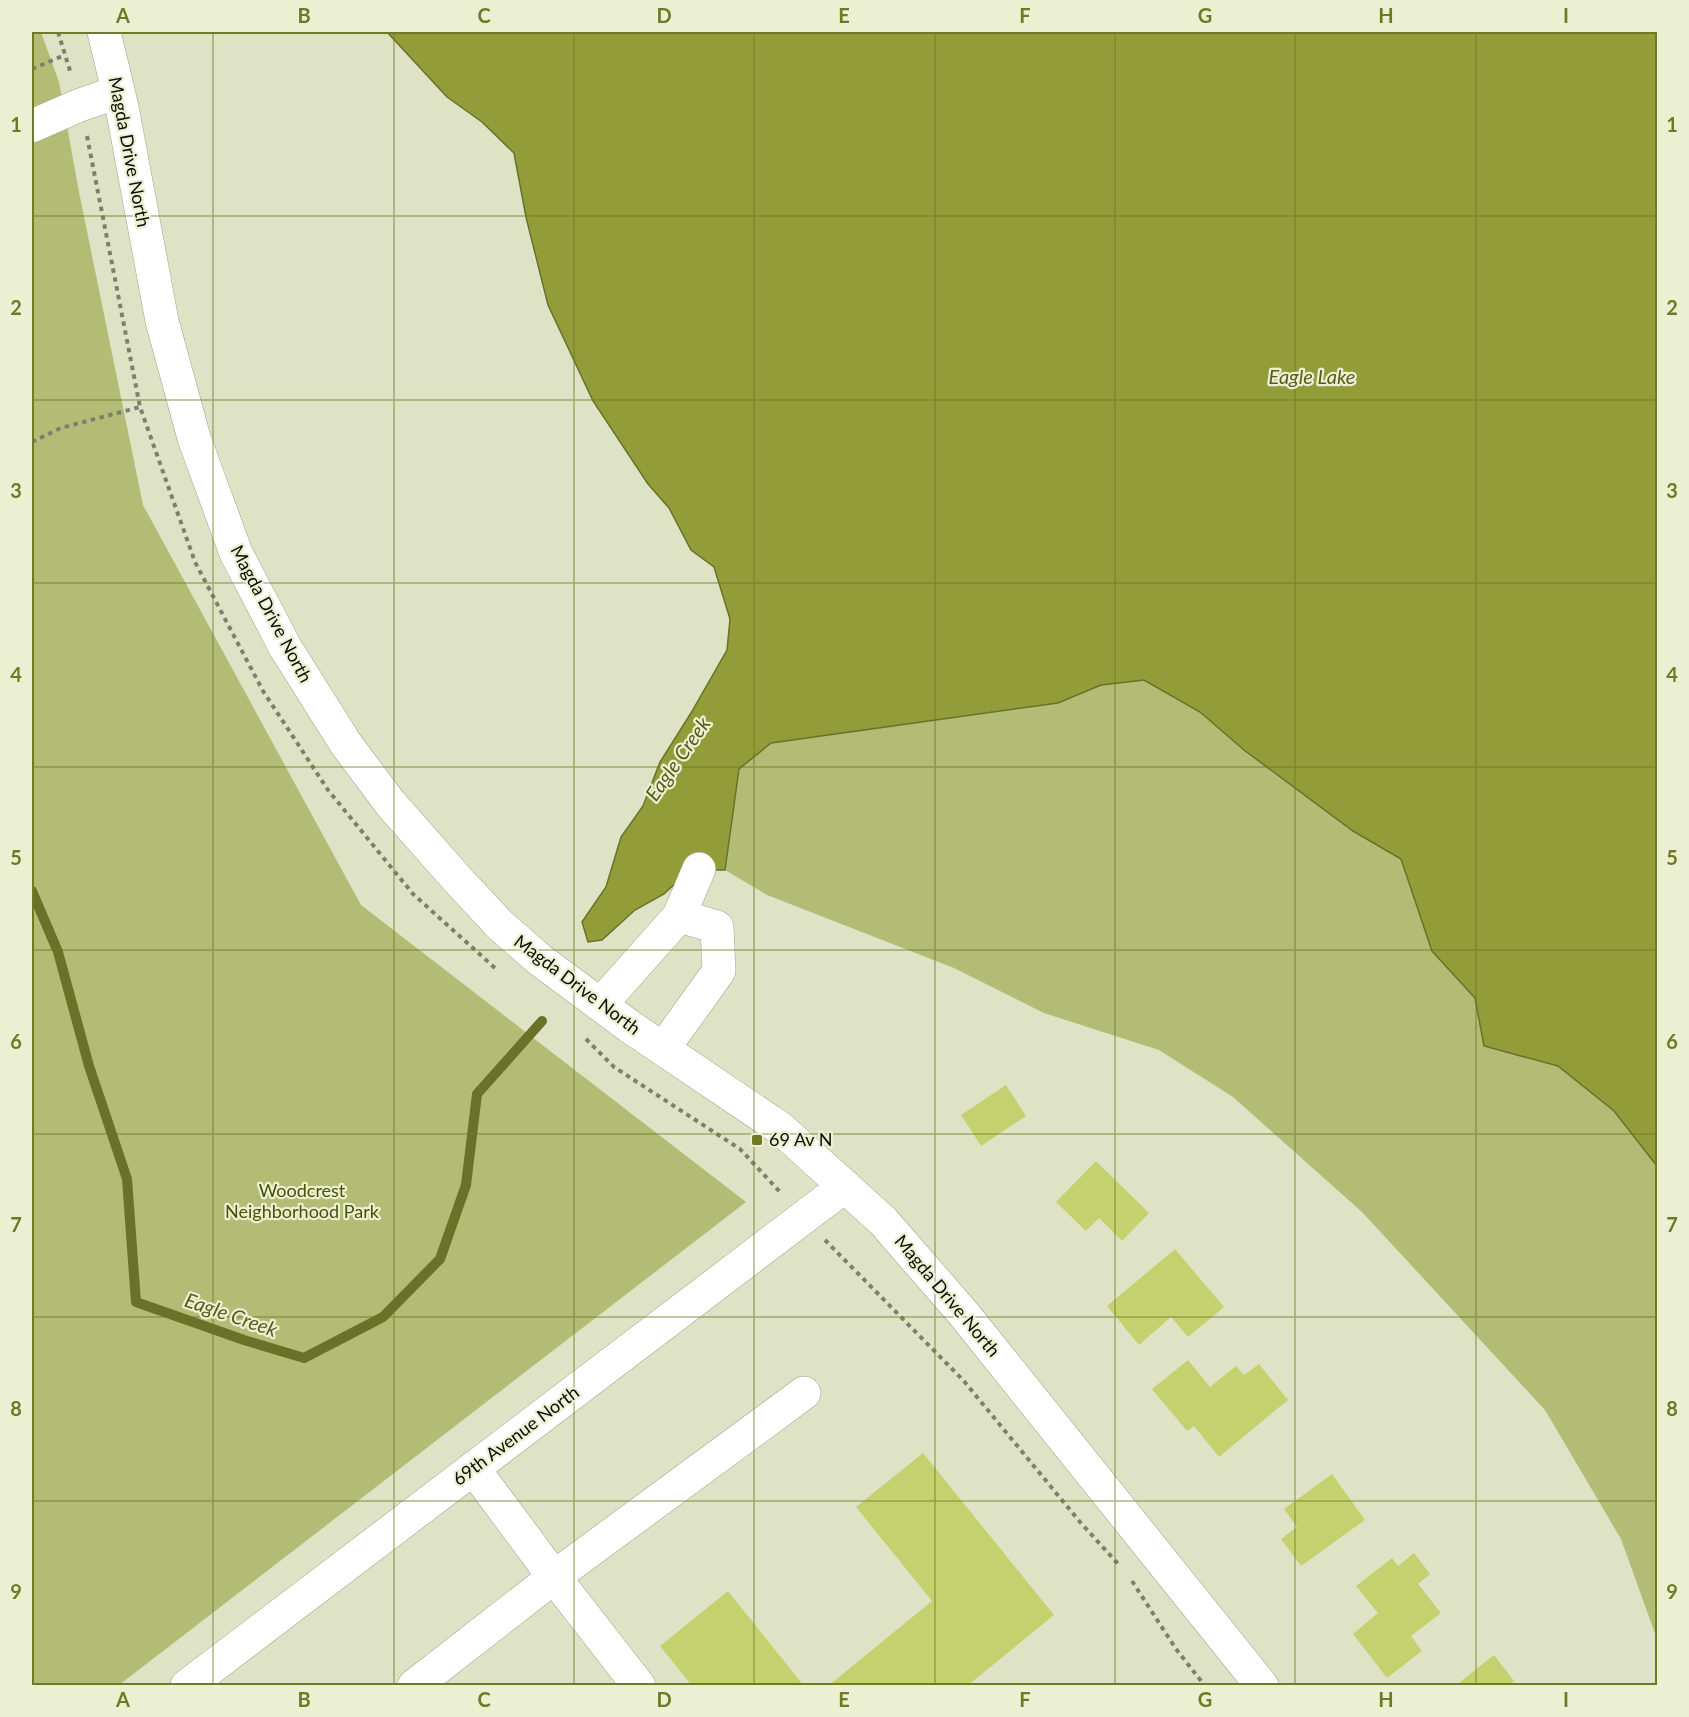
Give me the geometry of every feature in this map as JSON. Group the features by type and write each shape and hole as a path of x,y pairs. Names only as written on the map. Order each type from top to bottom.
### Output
{"street":[{"name":"Magda Drive North","path":"104,32 118,92 162,321 194,438 236,553 285,647 346,744 390,803 500,925 540,960 600,1005 780,1128 882,1221 963,1313 1262,1686"},
{"path":"32,126 80,105 118,92"},
{"path":"600,1005 679,916 699,870"},
{"path":"663,1049 719,970 717,927 679,916"},
{"name":"69th Avenue North","path":"187,1686 845,1186"},
{"path":"414,1686 554,1577 804,1393"},
{"path":"473,1468 639,1686"}],"path":[{"path":"58,32 80,105 140,406 195,562 263,691 328,790 413,894 497,970"},
{"path":"32,69 65,56"},
{"path":"32,442 61,428 140,406"},
{"path":"584,1037 614,1067 740,1149 804,1218 963,1380 1080,1522 1128,1575 1176,1649 1205,1686"}],"green space":[{"name":"Woodcrest Neighborhood Park","path":"32,32 41,32 59,82 79,192 143,505 361,905 746,1202 119,1685 32,1686"},
{"path":"1144,680 1200,712 1244,750 1353,831 1401,859 1432,951 1475,998 1484,1046 1558,1066 1614,1111 1657,1166 1657,1639 1621,1539 1545,1410 1362,1212 1233,1097 1159,1050 1044,1013 954,968 767,895 725,870 739,768 771,743 1058,703 1101,685"}],"water":[{"name":"Eagle Lake","path":"387,32 1657,32 1657,1166 1614,1111 1558,1066 1484,1046 1475,998 1432,951 1401,859 1353,831 1244,750 1200,712 1144,680 1101,685 1058,703 771,743 739,769 725,870 690,870 664,894 635,910 602,940 588,942 582,922 606,887 621,837 643,806 660,762 727,650 730,619 714,567 691,550 669,508 648,484 593,401 548,305 526,217 514,153 482,122 447,97"}],"building":[{"path":"1006,1085 1026,1116 981,1146 961,1115"},
{"path":"1096,1161 1149,1213 1122,1241 1099,1218 1086,1231 1056,1202"},
{"path":"1175,1249 1224,1307 1188,1337 1171,1317 1139,1345 1107,1306"},
{"path":"1188,1360 1210,1387 1236,1366 1244,1375 1259,1364 1288,1400 1219,1457 1194,1426 1187,1431 1152,1389"},
{"path":"923,1453 1054,1615 967,1686 828,1686 932,1601 856,1507"},
{"path":"1332,1474 1365,1520 1301,1566 1281,1539 1297,1527 1284,1509"},
{"path":"1414,1553 1430,1574 1418,1584 1441,1613 1411,1636 1422,1651 1387,1678 1353,1634 1378,1613 1356,1586 1392,1558 1398,1566"},
{"path":"728,1591 804,1686 692,1686 660,1646"},
{"path":"1494,1655 1514,1681 1508,1686 1455,1686"}],"waterway":[{"name":"Eagle Creek","path":"32,891 58,952 89,1066 127,1179 136,1302 244,1340 304,1358 383,1317 440,1259 466,1185 477,1094 542,1021"}],"place":[{"name":"69 Av N","path":"757,1140"}]}
